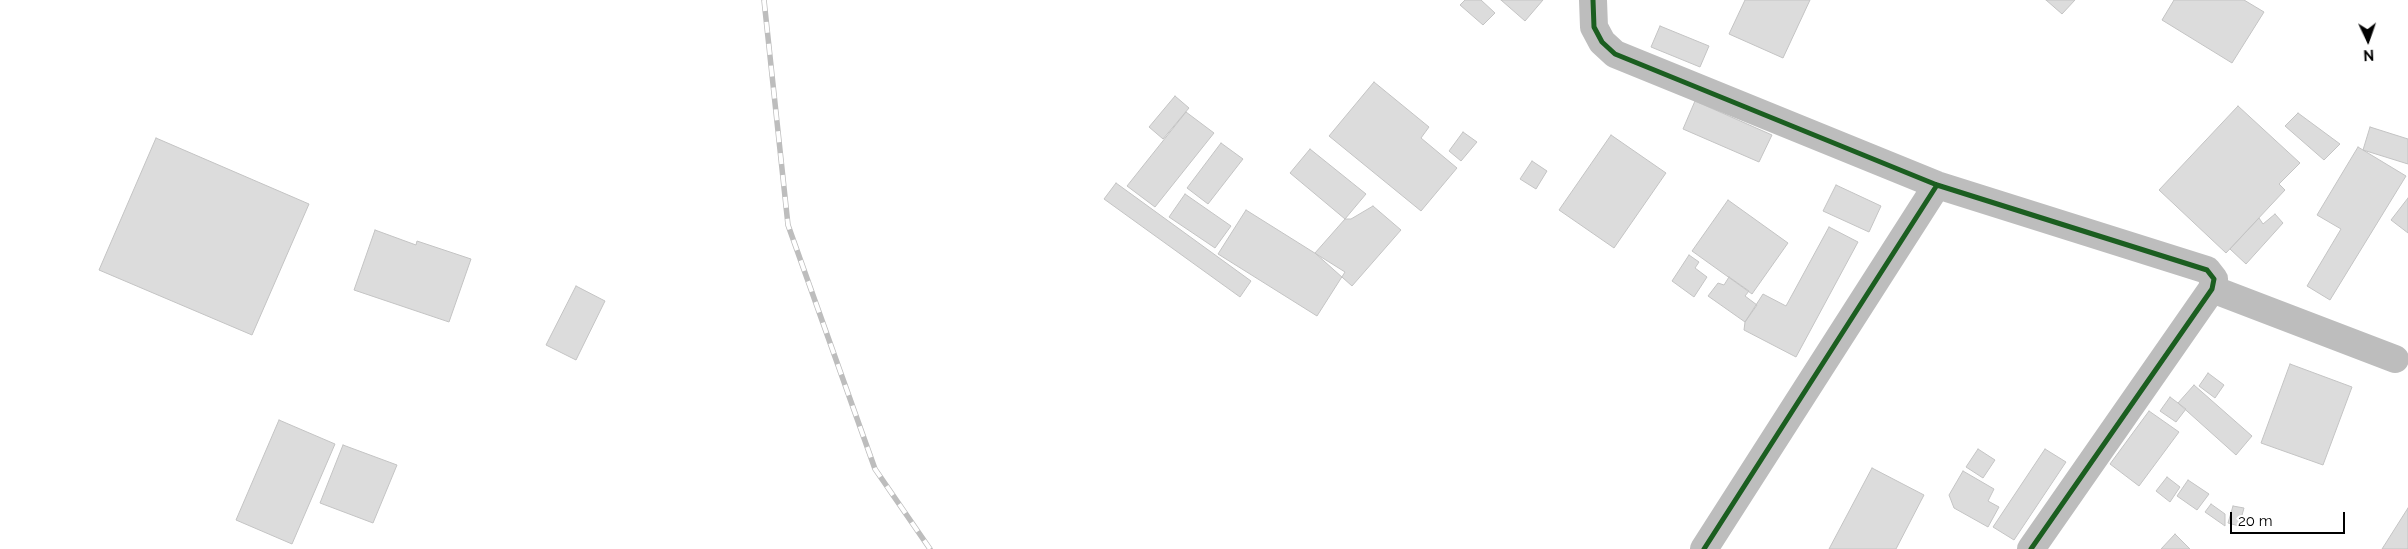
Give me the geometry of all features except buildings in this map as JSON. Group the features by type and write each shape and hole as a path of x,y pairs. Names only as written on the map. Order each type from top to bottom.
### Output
{"street":[{"path":"1593,0 1594,27 1602,42 1614,54 1937,185 2207,270 2214,279 2212,288 2031,549"},
{"path":"1704,549 1937,185"},
{"path":"2212,288 2394,359"}],"railway":[{"path":"764,0 788,225 875,469 930,549"}],"cycle path":[{"path":"1593,0 1594,27 1602,42 1615,54 1937,185 2207,270 2214,279 2212,289 2031,549"},
{"path":"1704,549 1937,185"}]}
